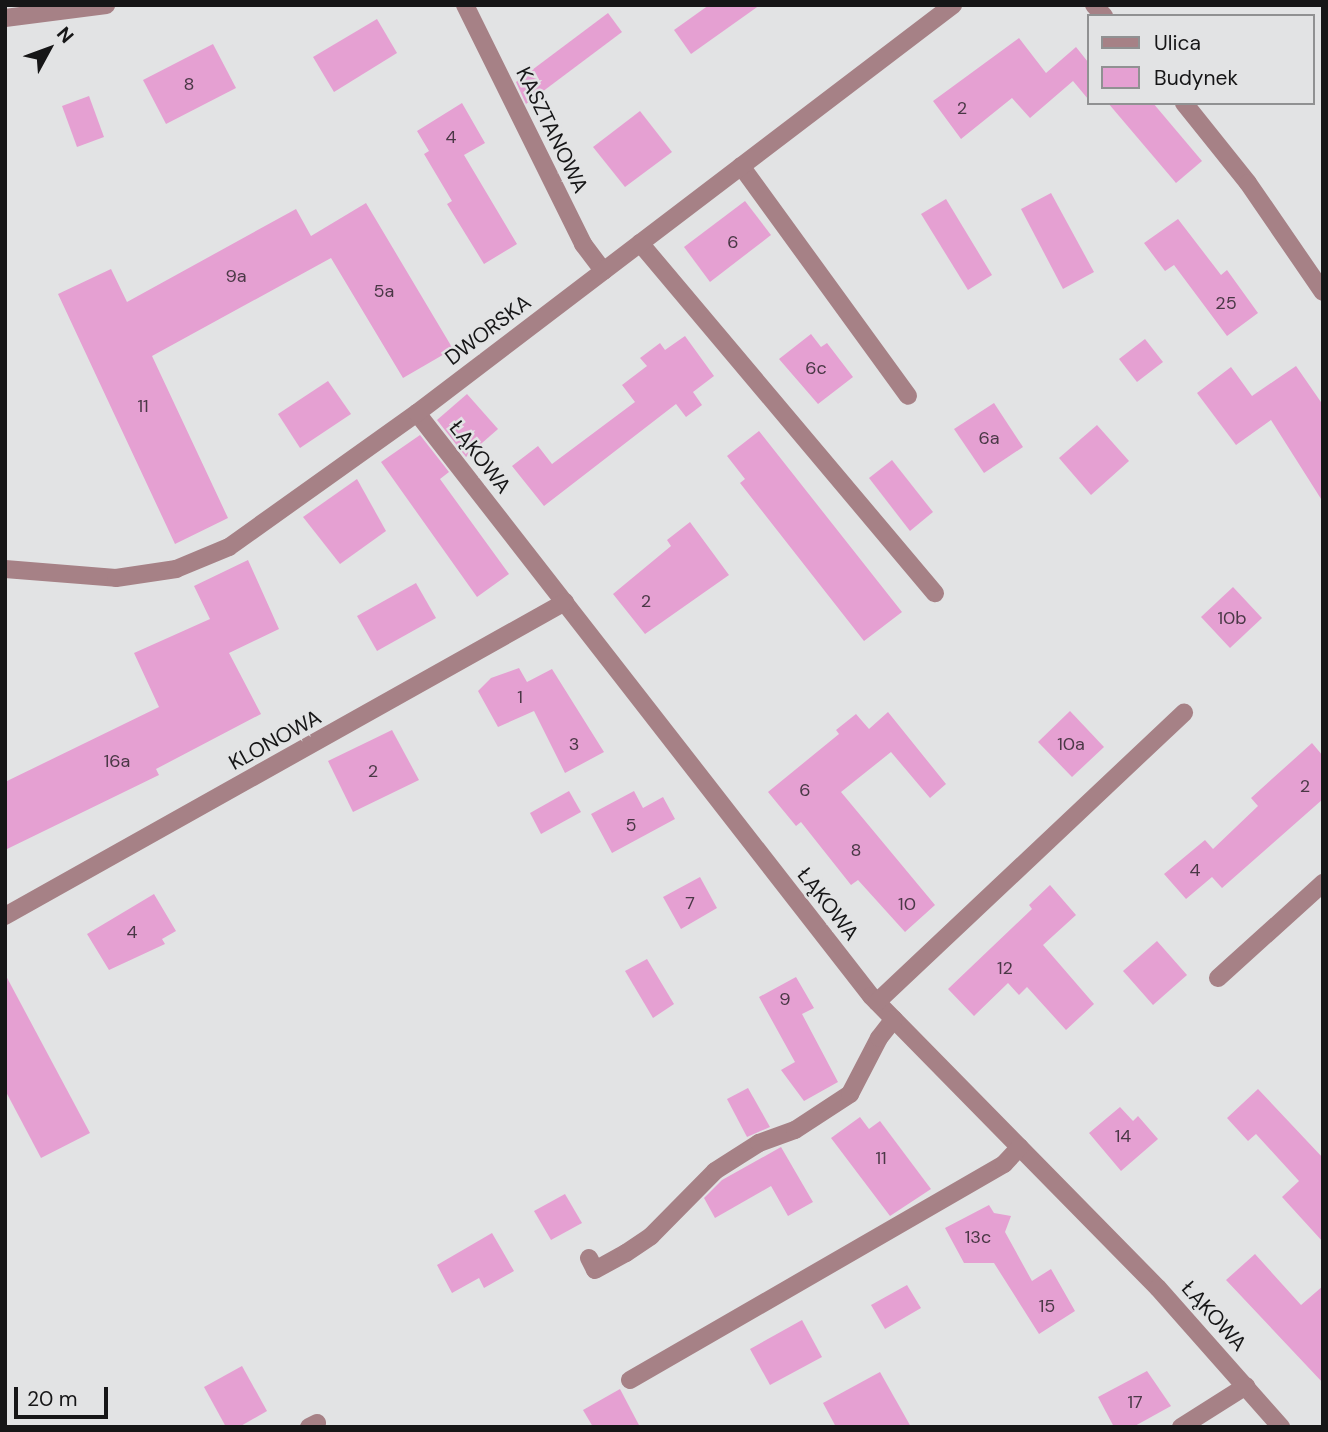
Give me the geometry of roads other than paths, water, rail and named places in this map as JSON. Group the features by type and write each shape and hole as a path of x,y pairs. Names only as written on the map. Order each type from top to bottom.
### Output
{"street":[{"path":"5,18 106,5"},
{"name":"KASZTANOWA","path":"465,5 583,244 603,271"},
{"name":"DWORSKA","path":"5,569 116,578 176,569 229,547 416,413 953,5"},
{"path":"1186,105 1248,183 1323,292"},
{"path":"741,166 908,396"},
{"path":"640,243 935,593"},
{"name":"ŁĄKOWA","path":"416,413 877,1002 1020,1147 1246,1385 1281,1427"},
{"name":"KLONOWA","path":"5,916 565,602"},
{"path":"877,1002 1184,713"},
{"path":"1218,978 1323,883"},
{"path":"589,1258 595,1270 626,1253 651,1236 715,1171 759,1143 795,1130 850,1094 879,1038 894,1019"},
{"path":"630,1380 1004,1164 1020,1147"},
{"path":"1181,1427 1246,1385"}]}
